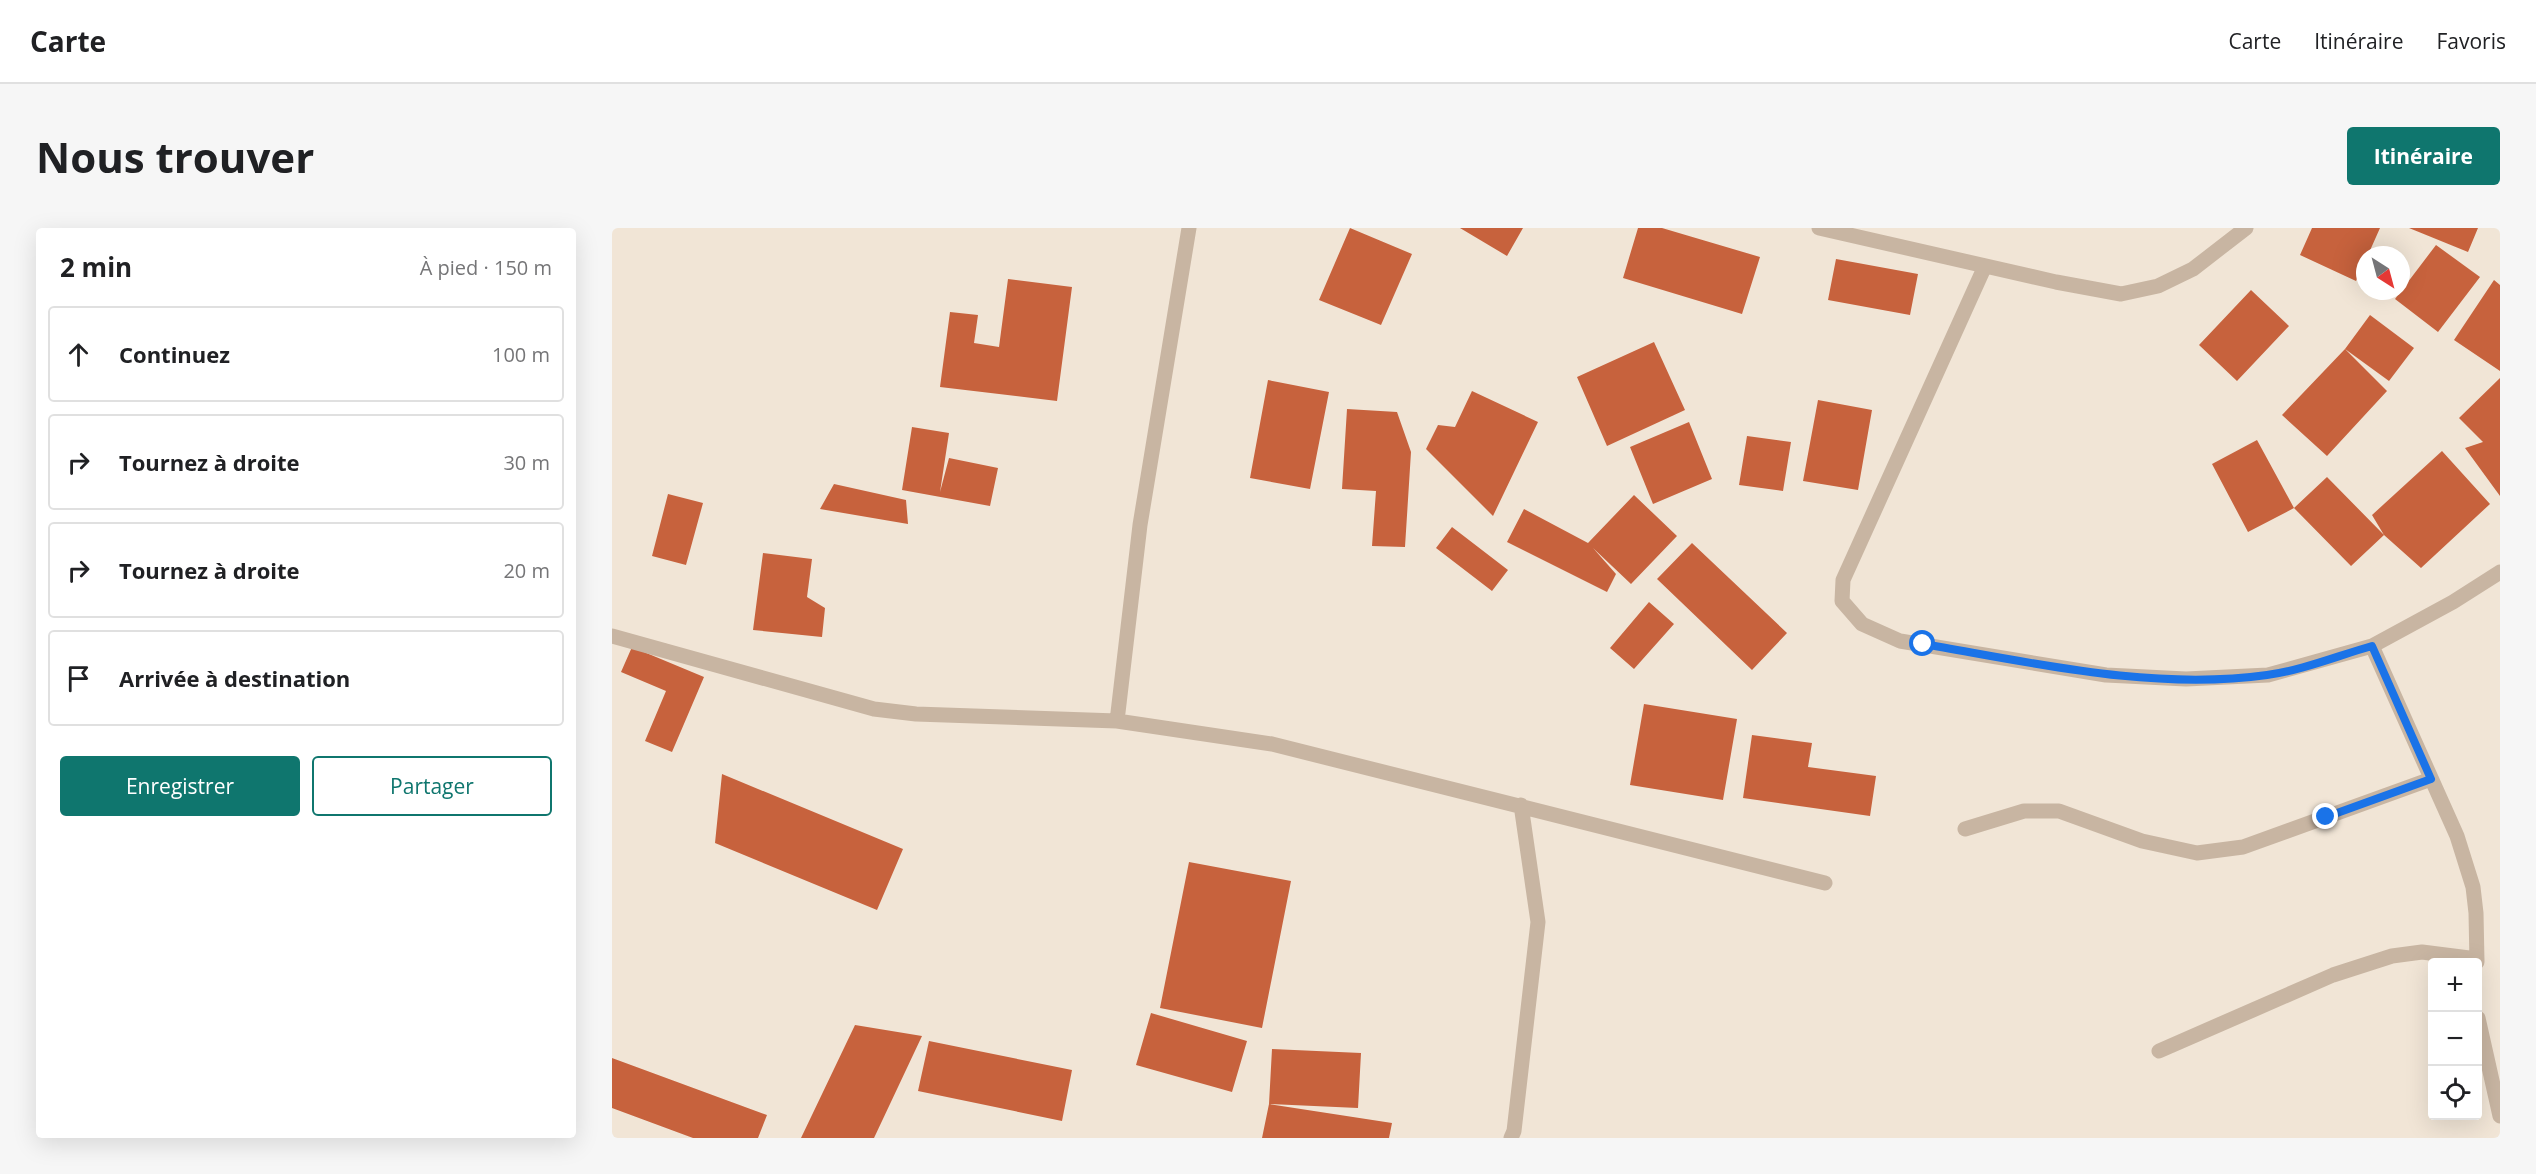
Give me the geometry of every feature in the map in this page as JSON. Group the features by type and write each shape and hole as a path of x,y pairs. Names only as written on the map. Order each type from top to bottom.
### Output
{"street":[{"path":"1117,721 1140,525 1189,228"},
{"path":"1819,228 2121,294 2158,286 2193,269 2246,228"},
{"path":"1985,266 1843,580 1842,601 1862,624 1900,641 2106,675 2186,679 2268,675 2372,646 2453,602 2500,572"},
{"path":"612,636 874,709 916,714 1117,721 1272,744 1825,883"},
{"path":"2372,646 2457,836 2473,887 2477,958"},
{"path":"1965,829 2024,811 2059,811 2142,841 2197,853 2243,848 2431,779"},
{"path":"1511,1138 1514,1131 1539,922 1521,805"},
{"path":"2159,1051 2333,975 2392,956 2422,952 2459,958"},
{"path":"2482,1036 2500,1116"}],"building":[{"path":"1350,228 1412,254 1381,325 1319,300"},
{"path":"1460,228 1523,228 1507,256"},
{"path":"1638,228 1662,228 1760,257 1742,314 1623,278"},
{"path":"2312,228 2380,228 2372,246 2356,246 2356,281 2300,255"},
{"path":"2409,228 2478,228 2468,252"},
{"path":"2436,245 2480,277 2438,332 2396,300 2410,300 2410,279"},
{"path":"1836,259 1918,274 1910,315 1828,300"},
{"path":"1008,279 1072,287 1057,401 940,387 950,312 978,315 974,343 999,347"},
{"path":"2494,280 2500,285 2500,371 2454,340"},
{"path":"2251,290 2289,326 2237,381 2199,345"},
{"path":"2370,315 2414,348 2389,381 2345,349"},
{"path":"1654,342 1685,410 1607,446 1577,377"},
{"path":"2345,349 2387,391 2327,456 2282,415"},
{"path":"2500,378 2500,496 2465,448 2483,442 2459,418"},
{"path":"1268,380 1329,392 1310,489 1250,478"},
{"path":"1472,391 1538,422 1493,516 1426,449 1438,425 1455,427"},
{"path":"1818,400 1872,410 1858,490 1803,481"},
{"path":"1347,409 1397,412 1411,452 1405,547 1372,546 1376,491 1342,489"},
{"path":"1689,422 1712,479 1653,504 1630,447"},
{"path":"912,427 949,433 940,492 949,458 998,468 990,506 902,490"},
{"path":"1747,436 1791,442 1783,491 1739,485"},
{"path":"2257,440 2294,508 2248,532 2212,464"},
{"path":"2442,451 2490,504 2421,568 2384,535 2372,515"},
{"path":"2327,477 2384,535 2351,566 2294,508"},
{"path":"834,484 906,500 908,524 820,509"},
{"path":"668,494 703,503 686,565 652,556"},
{"path":"1634,495 1677,536 1631,584 1593,548 1616,574 1607,592 1507,542 1524,509 1588,543"},
{"path":"1452,527 1508,570 1492,591 1436,548"},
{"path":"1692,543 1787,633 1752,670 1657,579"},
{"path":"763,553 812,559 807,597 825,608 822,637 753,630"},
{"path":"1649,602 1674,624 1634,669 1610,648"},
{"path":"632,647 704,677 672,752 645,741 666,691 621,672"},
{"path":"1644,704 1737,719 1723,800 1630,785"},
{"path":"1752,735 1812,743 1808,767 1876,776 1870,816 1743,798"},
{"path":"722,774 903,849 877,910 715,843"},
{"path":"1189,862 1291,881 1262,1028 1160,1008"},
{"path":"1151,1013 1247,1041 1232,1092 1136,1065"},
{"path":"855,1025 922,1036 874,1138 801,1138"},
{"path":"929,1041 1072,1070 1062,1121 918,1091"},
{"path":"1272,1049 1361,1053 1358,1108 1269,1104"},
{"path":"612,1058 767,1115 758,1138 693,1138 612,1108"},
{"path":"1269,1104 1392,1123 1389,1138 1262,1138"}],"route":[{"path":"1923,644 2106,675 2186,679 2268,675 2372,646 2431,779 2326,817"}]}
